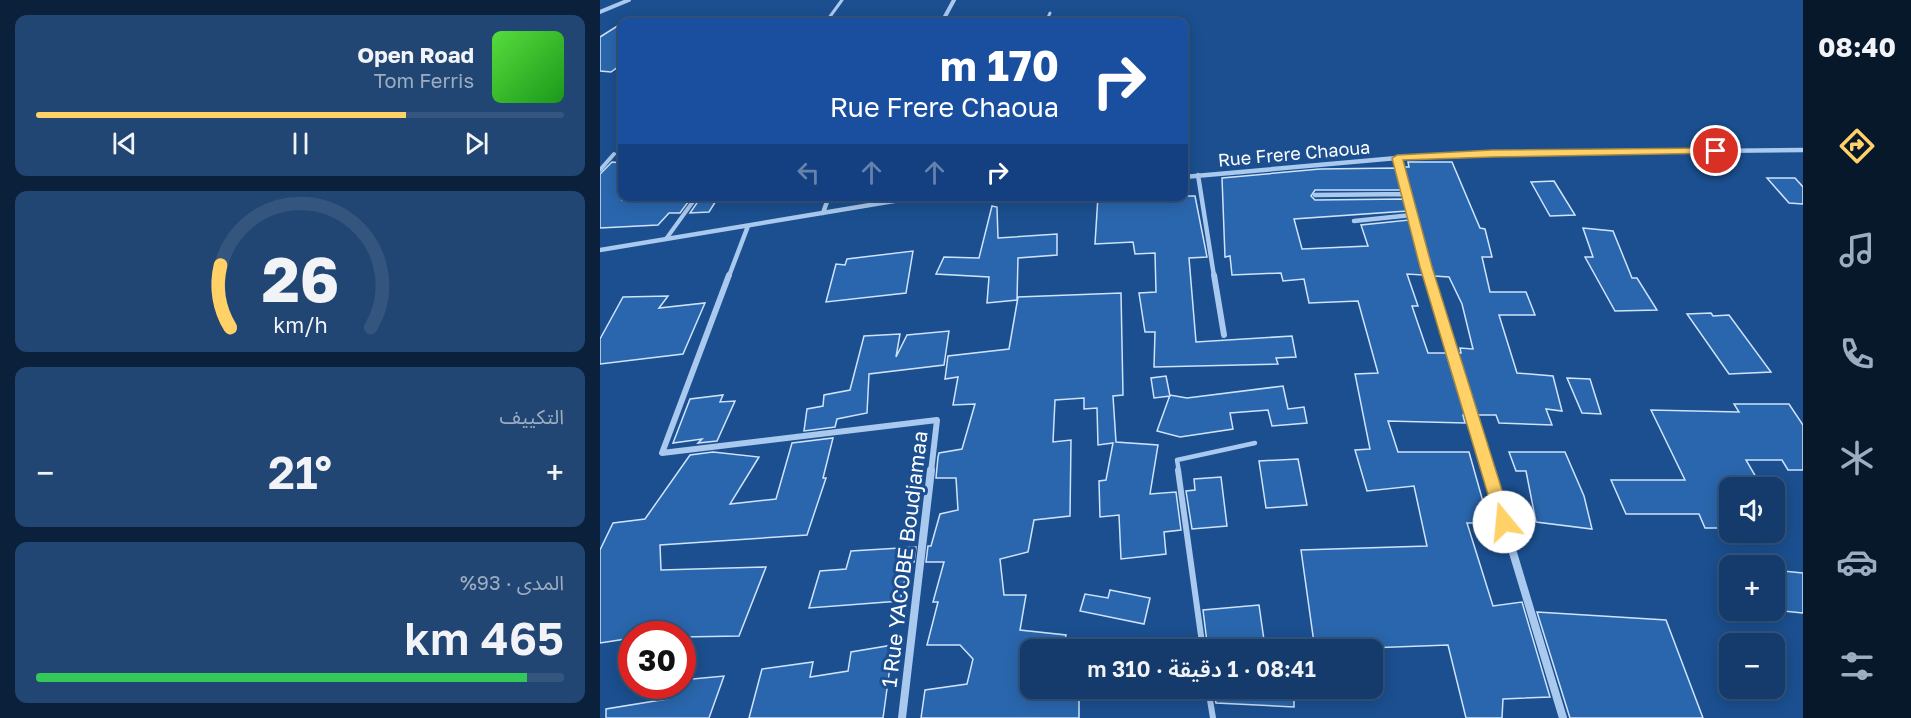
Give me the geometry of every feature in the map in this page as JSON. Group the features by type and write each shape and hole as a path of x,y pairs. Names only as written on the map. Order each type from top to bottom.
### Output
{"street":[{"path":"600,12 629,0"},
{"path":"944,18 954,0"},
{"name":"Rue Frere Chaoua","path":"1188,176 1397,158 1492,153 1803,150"},
{"path":"1397,158 1412,215 1563,718"},
{"path":"1198,175 1224,335"},
{"path":"1315,195 1407,194"},
{"path":"823,213 827,201"},
{"path":"600,250 894,201"},
{"path":"1354,221 1412,215"},
{"name":"1 Rue YACOBE Boudjamaa","path":"748,226 662,453 936,420 902,718"}],"lane":[{"path":"829,18 842,0"},
{"path":"1048,18 1050,13"},
{"path":"600,170 614,154"},
{"path":"666,239 693,201"},
{"path":"1201,639 1177,460 1255,442"},
{"path":"1210,699 1213,718"}],"building":[{"path":"618,26 618,67 611,72 600,71 600,37"},
{"path":"612,162 618,163 618,201 689,201 680,213 669,213 658,225 600,228 600,174"},
{"path":"1408,162 1452,162 1480,228 1485,229 1492,257 1482,257 1490,292 1526,292 1535,315 1499,315 1517,373 1553,376 1562,411 1546,409 1552,425 1499,423 1496,415 1476,415 1457,353 1461,353 1460,348 1473,349 1462,304 1449,277 1434,276 1404,167 1409,167"},
{"path":"1395,168 1401,190 1315,190 1311,196 1315,200 1403,199 1407,211 1294,219 1302,249 1368,246 1361,225 1409,220 1423,273 1423,275 1407,274 1418,306 1412,306 1428,353 1446,353 1465,415 1463,415 1465,423 1388,421 1398,452 1469,452 1489,523 1467,523 1493,606 1522,602 1550,697 1503,699 1502,718 1466,718 1448,645 1383,647 1383,639 1313,639 1301,550 1427,546 1414,486 1367,491 1355,450 1370,449 1355,374 1378,373 1358,301 1309,303 1304,279 1283,281 1281,273 1232,275 1230,256 1225,257 1222,178 1320,169"},
{"path":"1767,178 1795,178 1803,187 1803,204 1789,203"},
{"path":"1554,181 1575,215 1550,216 1531,182"},
{"path":"1188,196 1195,196 1207,257 1189,258 1196,342 1292,336 1296,357 1276,358 1278,364 1154,367 1155,332 1145,332 1139,293 1156,292 1155,253 1135,254 1133,242 1095,244 1098,201 1188,201"},
{"path":"698,201 716,201 709,212 690,213"},
{"path":"992,206 997,207 998,238 1057,234 1057,255 1018,258 1017,300 987,303 989,277 936,274 944,257 979,258"},
{"path":"1583,228 1613,231 1632,278 1637,278 1657,310 1615,311 1585,257 1593,257"},
{"path":"913,251 906,293 826,302 836,264 845,265 847,259"},
{"path":"1121,293 1123,395 1113,396 1116,442 1158,445 1150,494 1176,492 1181,530 1164,532 1166,554 1121,559 1119,515 1100,517 1099,481 1106,480 1113,443 1098,445 1097,408 1084,409 1084,398 1055,400 1053,442 1071,440 1070,516 1034,520 1028,552 1000,559 1004,595 1026,595 1020,630 1066,635 1065,639 1020,639 1020,699 1079,699 1079,718 921,718 925,690 967,684 973,659 960,645 927,645 938,602 933,602 944,562 926,562 928,546 931,546 940,514 958,510 956,478 936,478 938,457 939,453 962,449 975,404 953,405 958,377 945,379 948,356 1009,349 1018,297"},
{"path":"668,296 659,308 705,303 683,354 600,364 600,339 623,297"},
{"path":"1711,313 1713,316 1729,315 1771,372 1729,374 1687,314"},
{"path":"949,331 944,365 869,374 867,413 837,419 835,427 804,431 807,409 823,406 824,395 850,390 864,336 900,334 896,357 907,335"},
{"path":"1166,376 1170,396 1154,398 1151,378"},
{"path":"1567,378 1590,379 1601,414 1582,413"},
{"path":"1283,386 1288,409 1304,407 1307,423 1272,426 1268,410 1230,413 1233,429 1180,437 1157,431 1170,395 1187,398"},
{"path":"723,395 720,402 735,401 717,441 698,443 702,439 673,443 690,399"},
{"path":"1734,404 1789,404 1803,425 1803,470 1788,470 1782,460 1746,460 1756,477 1719,477 1719,528 1705,528 1699,514 1626,514 1611,480 1685,480 1651,410 1739,412"},
{"path":"833,438 823,478 826,478 807,535 660,545 661,570 766,567 739,636 696,637 696,621 618,621 618,640 600,643 600,550 613,523 645,519 690,455 713,452 759,457 730,504 776,499 792,443"},
{"path":"1509,452 1565,452 1584,496 1592,529 1536,522 1526,471 1516,471"},
{"path":"1298,459 1307,505 1266,508 1259,461"},
{"path":"1221,477 1227,526 1192,529 1186,491 1195,490 1194,479"},
{"path":"916,547 914,562 909,562 900,601 809,608 820,571 846,569 851,551"},
{"path":"1785,571 1803,573 1803,613 1785,611"},
{"path":"1110,590 1150,598 1144,624 1080,611 1085,594 1108,598"},
{"path":"1259,605 1264,639 1207,639 1203,610"},
{"path":"1537,612 1666,620 1703,718 1570,718"},
{"path":"893,645 883,718 749,718 762,669 813,662 810,677 848,671 851,652"},
{"path":"724,676 709,718 606,718 606,709 667,699 696,699 696,679"},
{"path":"1215,699 1294,699 1294,707 1216,703"}],"route":[{"path":"1504,522 1426,267 1397,158 1492,153 1716,151"}]}
